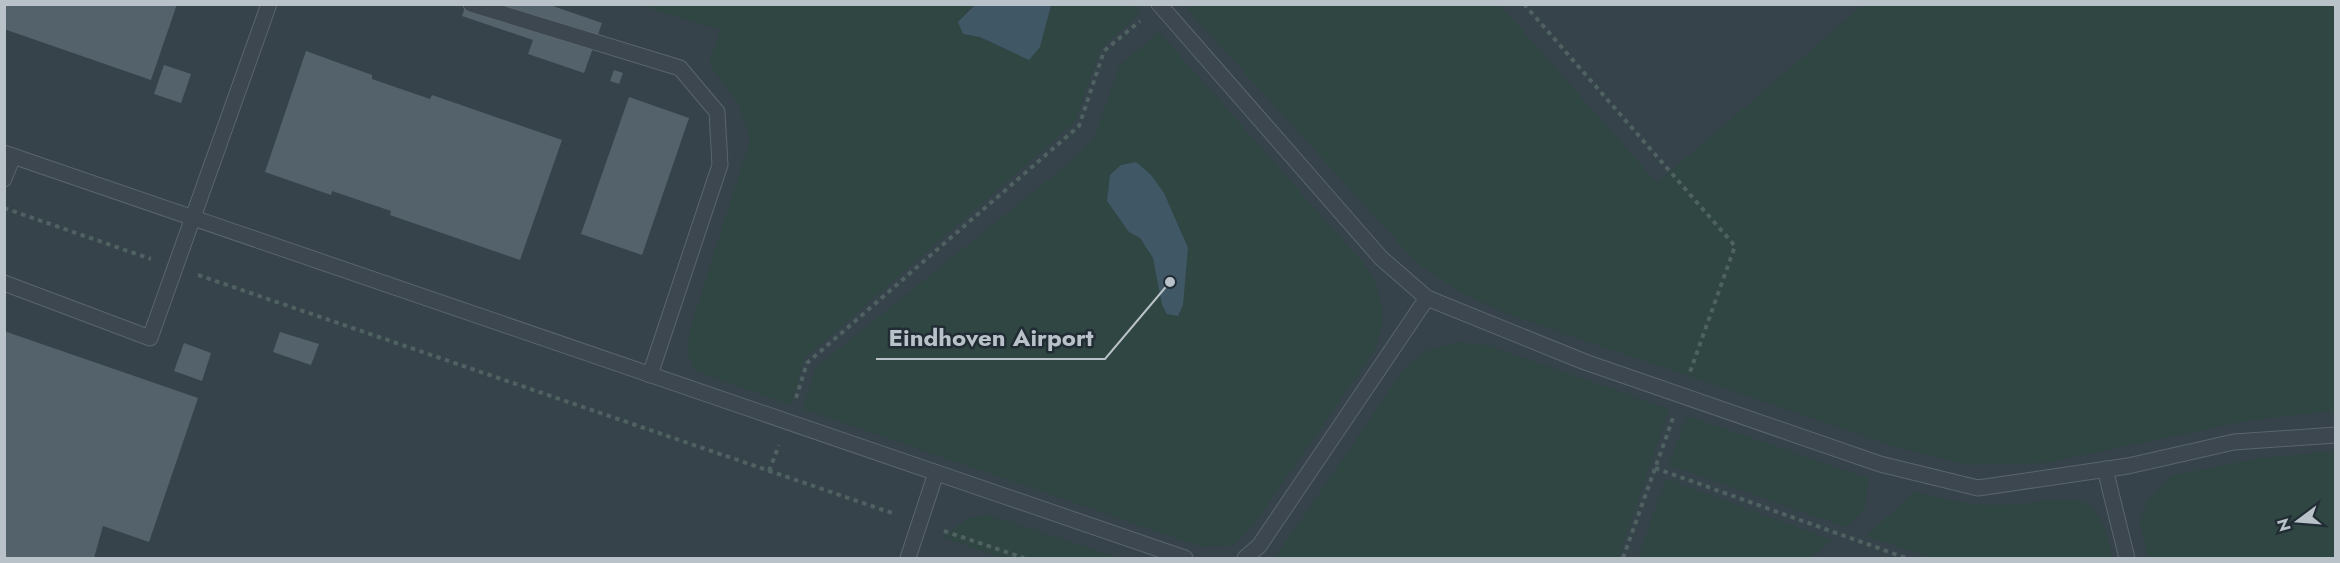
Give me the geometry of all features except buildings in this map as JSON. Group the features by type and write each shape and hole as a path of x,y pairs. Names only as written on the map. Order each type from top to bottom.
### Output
{"lane":[{"path":"4,283 150,338 269,4"},
{"path":"471,4 680,68 717,112 720,165 650,375"},
{"path":"1159,4 1381,258 1427,298 1585,362 1880,464 1978,488 2105,469 2234,442 2336,435"},
{"path":"4,179 9,155 1185,558"},
{"path":"1245,558 1259,546 1427,298"},
{"path":"2105,469 2127,558"},
{"path":"908,558 936,473"}],"path":[{"path":"1524,4 1735,246 1623,558"},
{"path":"769,471 807,363 1079,126 1104,51 1141,20"},
{"path":"4,208 1024,558"},
{"path":"1655,468 1906,558"}],"shaded area":[{"path":"5,5 2335,5 2335,558 5,558"}],"green space":[{"path":"640,5 975,5 966,12 963,34 980,37 1007,51 1049,20 1051,5 1133,5 1141,13 1100,49 1075,122 805,358 791,405 695,371 687,352 692,322 750,141 740,106 709,64 720,30"},
{"path":"1192,5 1500,5 1657,183 1863,5 2335,5 2335,411 2251,420 2046,463 1969,465 1899,448 1507,314 1458,291 1416,262 1187,9"},
{"path":"1159,32 1370,271 1381,302 1382,322 1373,353 1256,521 1234,545 1202,547 803,409 815,368 1062,169 1093,140 1120,65","holes":["1110,175 1173,213 1188,248 1159,280 1153,258 1140,238 1129,232 1107,201"]},
{"path":"1457,342 1487,345 1669,409 1618,558 1275,558 1404,369 1427,350"},
{"path":"1687,416 1868,478 1865,509 1846,527 1669,465"},
{"path":"2335,451 2335,558 2148,558 2140,521 2149,499 2171,476 2261,458"},
{"path":"1666,479 1832,540 1810,558 1638,558"},
{"path":"1915,492 1958,502 1991,505 2061,499 2075,500 2087,505 2097,515 2106,532 2113,558 1932,558 1866,536"},
{"path":"986,514 1119,558 1002,558 943,537 969,518"}],"water":[{"path":"975,5 1051,5 1040,47 1029,60 980,37 963,34 958,22"},
{"path":"1136,162 1151,175 1164,193 1188,248 1183,305 1178,316 1167,314 1162,305 1153,258 1140,238 1129,232 1107,201 1110,175 1121,165"}],"place":[{"name":"Eindhoven Airport","path":"1170,282"}]}
